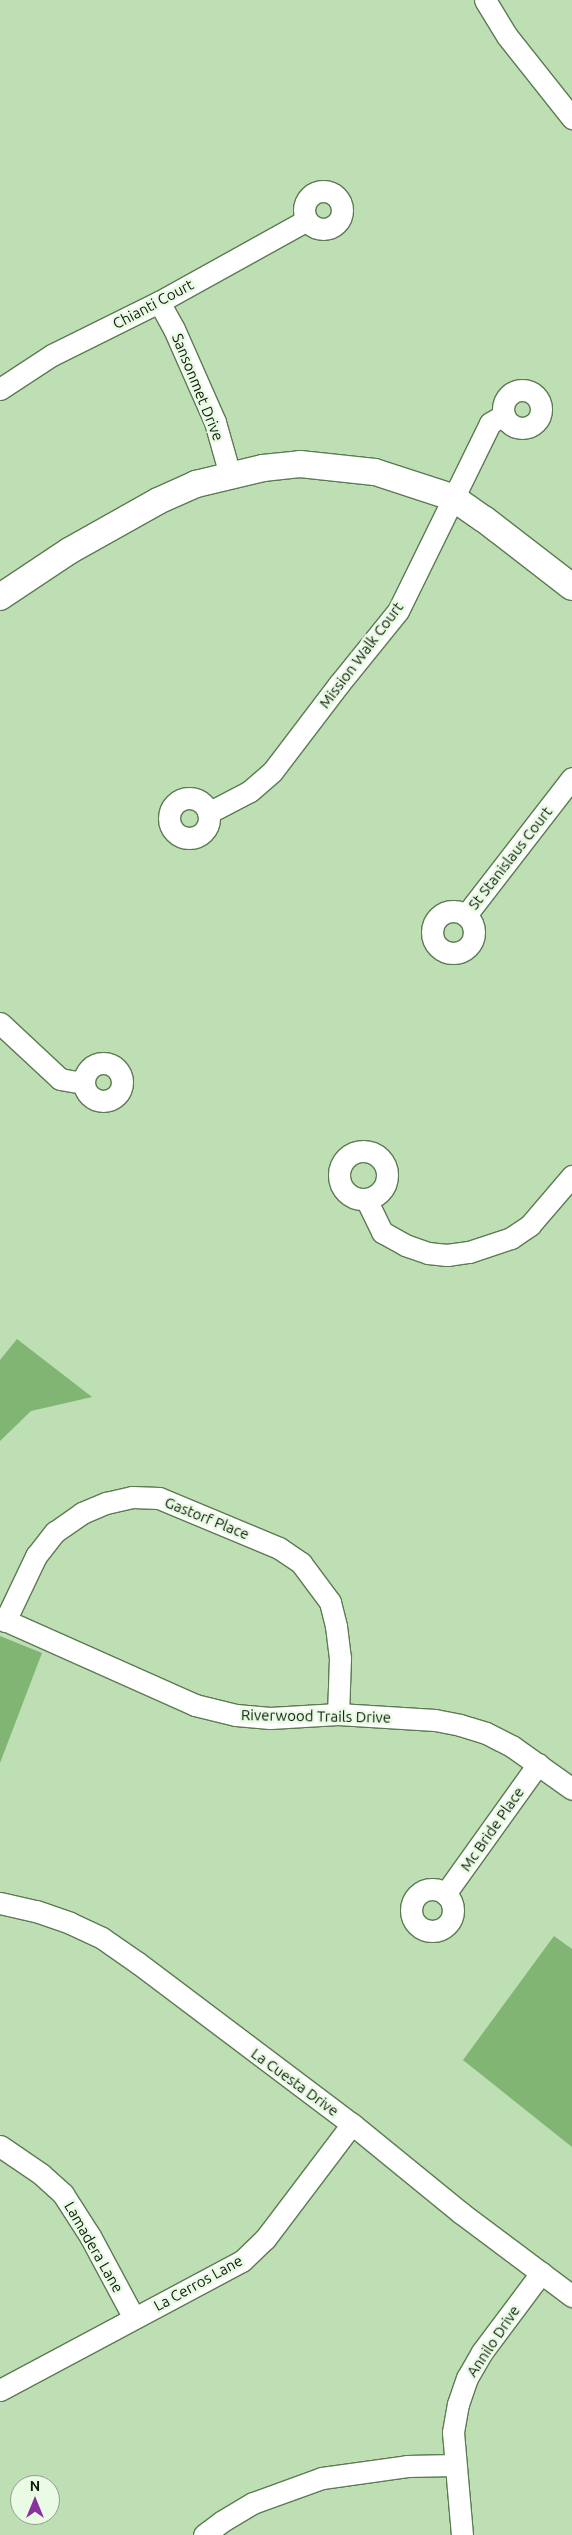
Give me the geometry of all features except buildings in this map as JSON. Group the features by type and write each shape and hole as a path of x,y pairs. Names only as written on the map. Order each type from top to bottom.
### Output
{"street":[{"path":"486,0 507,36 572,118"},
{"name":"Chianti Court","path":"0,389 52,355 159,302 307,220"},
{"name":"Sansonmet Drive","path":"159,302 174,329 215,422 230,475"},
{"name":"Mission Walk Court","path":"208,813 250,791 272,772 398,611 490,423 504,415"},
{"path":"0,597 69,551 158,501 196,484 263,468 300,464 338,466 375,472 452,498 484,519 572,586"},
{"name":"St Stanislaus Court","path":"466,915 572,778"},
{"path":"0,1023 60,1079 83,1083"},
{"path":"366,1199 382,1232 404,1245 447,1255 483,1248 511,1238 530,1226 572,1176"},
{"name":"Gastorf Place","path":"3,1619 36,1556 55,1532 82,1513 106,1503 132,1497 160,1498 279,1548 301,1563 330,1602 336,1626 340,1658 338,1714"},
{"name":"Riverwood Trails Drive","path":"3,1619 195,1705 236,1715 270,1718 338,1714 435,1720 460,1725 486,1733 513,1746 572,1789"},
{"name":"Mc Bride Place","path":"445,1894 538,1764"},
{"name":"La Cuesta Drive","path":"0,1903 36,1911 70,1923 102,1938 352,2124 461,2212 572,2296"},
{"name":"La Cerros Lane","path":"0,2390 242,2261 265,2239 352,2124"},
{"name":"Lamadera Lane","path":"0,2146 41,2174 63,2194 90,2236 134,2318"},
{"name":"Annilo Drive","path":"462,2535 453,2432 458,2404 467,2378 500,2326 541,2273"},
{"path":"204,2535 221,2522 253,2503 322,2478 407,2466 455,2465"}],"green space":[{"path":"17,1339 92,1397 31,1411 0,1441 0,1360"},
{"path":"0,1636 42,1653 0,1763"},
{"path":"554,1936 572,1949 572,2147 463,2060"}]}
